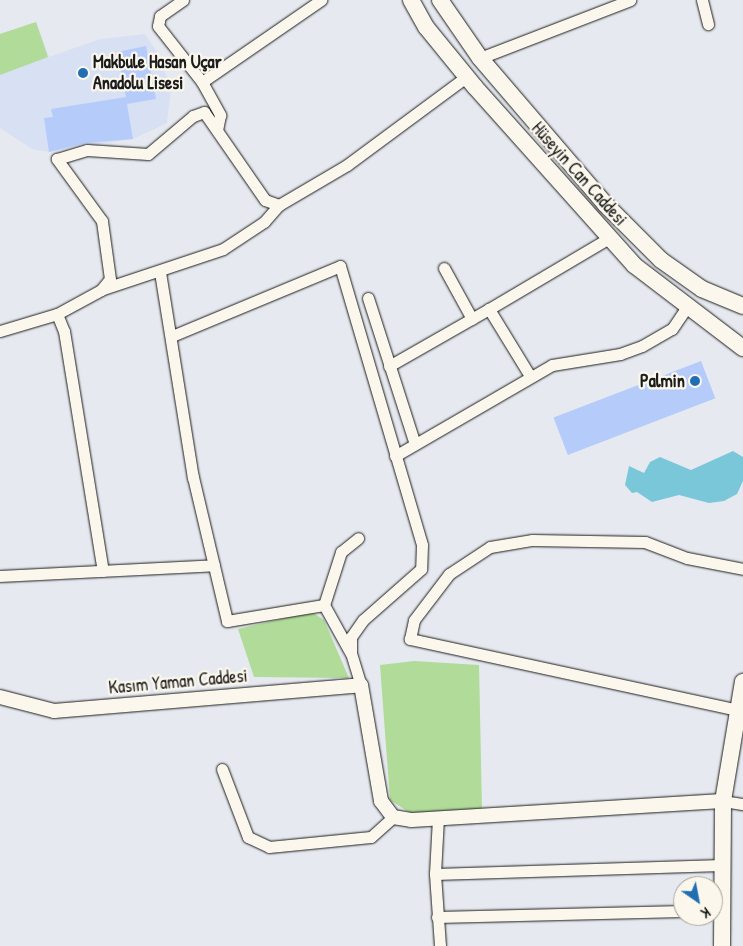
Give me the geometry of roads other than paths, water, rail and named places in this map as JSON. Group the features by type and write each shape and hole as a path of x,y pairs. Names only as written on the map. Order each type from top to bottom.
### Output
{"main road":[{"name":"Hüseyin Can Caddesi","path":"411,0 426,28 466,77 634,265 743,348"},
{"name":"Hüseyin Can Caddesi","path":"440,0 480,58 605,204 661,260 702,289 743,306"},
{"path":"721,876 723,801 739,739 738,710 743,682"},
{"path":"719,926 722,946"}],"street":[{"path":"183,0 160,16 158,26 202,82 220,115 217,130"},
{"path":"202,82 321,0"},
{"path":"480,58 630,0"},
{"path":"702,0 708,24"},
{"path":"0,331 57,314 101,290 160,272 223,249 264,222 280,205 347,165 466,77"},
{"path":"101,290 111,272 102,221 57,159 87,150 148,154 198,112 204,112 265,200 280,205"},
{"path":"389,366 609,238"},
{"path":"172,336 340,266 422,545 421,568 363,620 351,638 351,653"},
{"path":"444,268 472,319"},
{"path":"160,272 172,336 193,477 228,622 324,605"},
{"path":"368,298 415,444"},
{"path":"395,456 552,364 620,354 642,346 672,329 687,307"},
{"path":"489,309 530,376"},
{"path":"57,314 64,331 103,571"},
{"path":"358,538 341,552 324,605 351,653 361,685 381,801 393,817"},
{"path":"738,710 410,639 414,620 449,574 490,547 532,540 646,542 686,558 743,569"},
{"path":"0,576 214,565"},
{"name":"Kasım Yaman Caddesi","path":"1,700 54,710 361,685"},
{"path":"222,769 248,837 269,847 371,837 393,817 438,818 723,801 743,804"},
{"path":"438,818 435,874 440,946"},
{"path":"435,874 722,865"},
{"path":"437,917 673,911"}],"water":[{"path":"733,451 743,457 743,481 737,494 724,501 709,503 679,495 652,502 637,492 632,493 625,485 629,466 644,473 650,462 660,457 691,470"}],"place":[{"name":"Makbule Hasan Uçar Anadolu Lisesi","path":"83,73"},
{"name":"Palmin","path":"695,381"}]}
